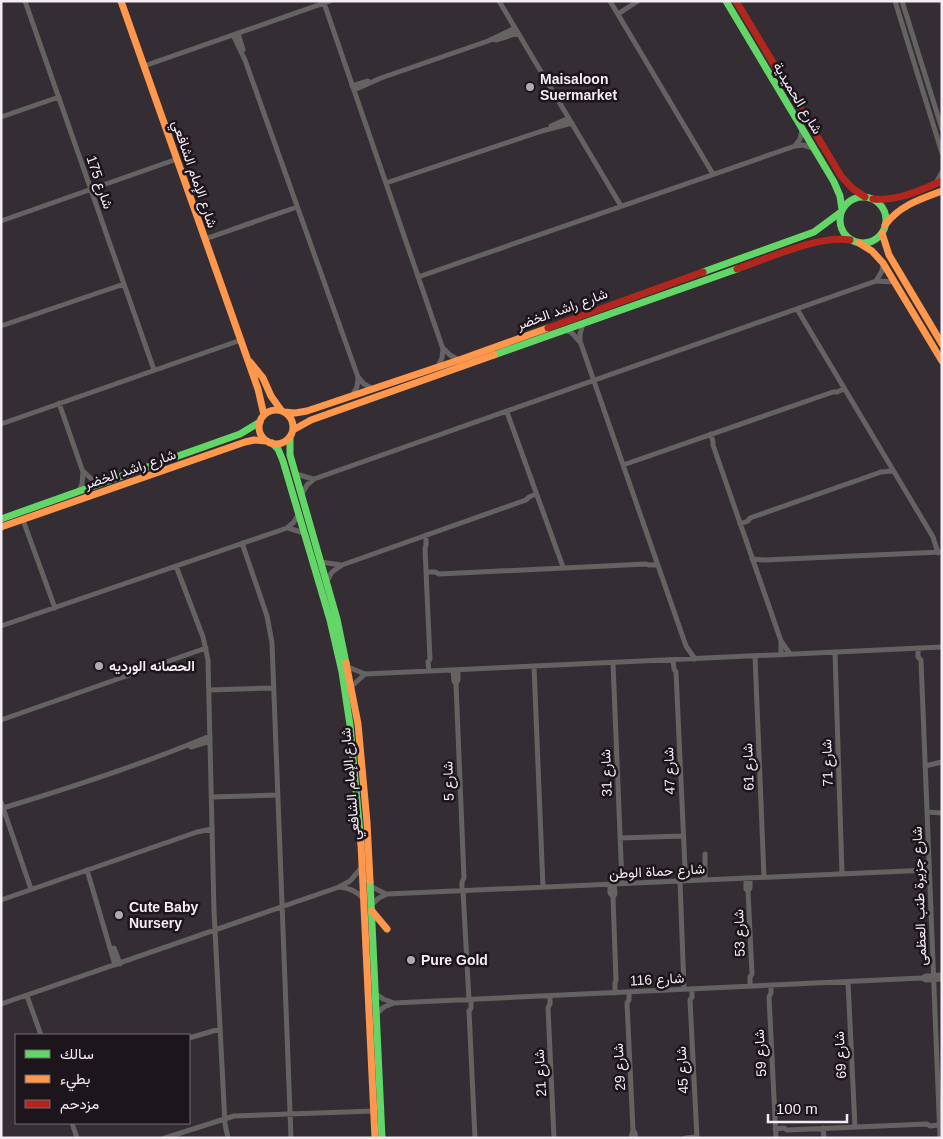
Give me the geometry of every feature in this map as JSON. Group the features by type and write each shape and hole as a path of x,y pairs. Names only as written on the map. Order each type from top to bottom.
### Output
{"street":[{"name":"شارع 175","path":"25,1 154,370"},
{"name":"شارع الإمام الشافعي","path":"121,1 260,395 262,419"},
{"path":"499,1 621,206"},
{"path":"610,1 714,174"},
{"path":"618,14 638,1"},
{"name":"شارع الحميدية","path":"726,1 837,189 841,211"},
{"name":"شارع الحميدية","path":"736,1 841,176 852,188 869,198"},
{"path":"895,1 942,153"},
{"path":"902,1 942,129"},
{"path":"144,66 327,2 353,88 443,349 438,367"},
{"path":"353,88 517,31"},
{"path":"236,34 358,378 352,396"},
{"path":"1,117 59,97"},
{"path":"926,103 931,104 934,102"},
{"path":"387,185 570,121"},
{"path":"795,146 801,136 802,129"},
{"path":"418,277 795,146 814,148"},
{"path":"1,221 177,159"},
{"path":"942,172 939,182 900,198 889,200 854,198 841,211 840,225 845,236 872,251 883,263 942,361"},
{"path":"859,243 872,241 882,233 885,225 894,213 942,191"},
{"path":"869,198 883,210 885,225"},
{"path":"205,240 297,207"},
{"name":"شارع راشد الخضر","path":"283,411 295,413 306,411 458,360 814,232 831,221 841,211"},
{"path":"882,233 888,255 942,344"},
{"name":"شارع راشد الخضر","path":"292,433 311,420 818,241 838,238 850,240"},
{"path":"876,281 882,271 883,263"},
{"path":"302,494 307,484 314,479 876,281 894,282"},
{"path":"1,326 124,284"},
{"path":"753,562 940,553 933,537 797,309"},
{"path":"584,324 580,330 580,341 686,646 695,659"},
{"path":"565,330 572,333 580,341"},
{"path":"1,424 241,340"},
{"path":"443,349 458,360"},
{"name":"شارع الإمام الشافعي","path":"246,356 261,375 271,396 283,411"},
{"path":"358,378 373,389"},
{"path":"623,465 843,387"},
{"path":"59,403 84,472 79,491"},
{"path":"274,410 283,411 292,421 292,433 282,443 270,442 260,431 262,419 274,410"},
{"path":"507,412 563,567"},
{"name":"شارع راشد الخضر","path":"1,519 240,434 262,419"},
{"name":"شارع الإمام الشافعي","path":"292,433 290,455 327,581 352,686 364,777 382,1138"},
{"path":"708,435 713,442 712,445 781,641 790,654"},
{"name":"شارع راشد الخضر","path":"1,527 245,442 254,440 270,442"},
{"name":"شارع الإمام الشافعي","path":"270,442 282,456 330,620 346,699 356,778 362,867 375,1138"},
{"path":"740,521 746,517 750,518 891,469"},
{"path":"84,472 98,484"},
{"path":"296,474 314,479"},
{"path":"327,581 332,572 342,565 537,496"},
{"path":"1,626 287,528 299,514"},
{"path":"23,520 54,608"},
{"path":"287,528 304,533"},
{"path":"423,536 422,546 425,548 430,659 428,662 431,671"},
{"path":"242,544 269,625 272,643 291,1138"},
{"path":"321,562 342,565"},
{"path":"426,575 435,572 439,574 563,567 649,565 657,563"},
{"path":"176,566 206,648 209,665 215,931 225,1118 228,1138"},
{"path":"780,655 781,641"},
{"path":"686,646 686,659"},
{"path":"348,668 365,674 942,647"},
{"path":"1,720 206,648"},
{"name":"شارع جزيرة طنب العظمى","path":"920,648 923,658 921,660 939,1138"},
{"name":"شارع 71","path":"835,652 842,874"},
{"name":"شارع 61","path":"755,656 764,877"},
{"name":"شارع 47","path":"676,660 674,669 676,672 683,836 685,868 687,871 684,881 688,989"},
{"name":"شارع 31","path":"613,662 622,883"},
{"path":"534,666 543,887"},
{"name":"شارع 5","path":"455,670 464,878 466,881 464,891 469,1000 467,1008 469,1011 475,1138"},
{"path":"352,686 365,674"},
{"path":"209,690 273,688"},
{"path":"31,889 3,807 33,800 210,739"},
{"path":"925,763 934,765 939,763"},
{"path":"211,797 277,795"},
{"path":"927,814 936,816 940,813"},
{"path":"1,900 197,832 212,829"},
{"path":"620,838 683,836"},
{"path":"705,880 706,854"},
{"path":"1,1004 339,887 350,881 362,867"},
{"path":"85,870 118,964"},
{"name":"شارع حماة الوطن","path":"370,886 386,894 929,870"},
{"name":"شارع 53","path":"748,878 750,888 748,891 752,974 754,976 753,986"},
{"path":"612,884 615,894 613,897 615,983 622,992"},
{"path":"339,887 356,892 364,900"},
{"path":"386,894 379,898 372,908 388,928"},
{"name":"شارع 116","path":"376,1014 384,1007 394,1003 942,977"},
{"name":"شارع 69","path":"848,982 855,1127"},
{"name":"شارع 59","path":"769,985 771,993 769,996 775,1133"},
{"name":"شارع 45","path":"688,989 697,1137"},
{"name":"شارع 29","path":"622,992 627,1003 633,1130 631,1138"},
{"name":"شارع 116","path":"376,994 394,1003"},
{"path":"27,996 41,1034"},
{"name":"شارع 21","path":"548,996 546,1005 548,1008 554,1138"},
{"path":"190,1038 220,1029"},
{"path":"165,1138 173,1137 225,1118 238,1116 374,1112"},
{"path":"72,1124 77,1138"},
{"path":"775,1133 784,1128 787,1130 939,1125"},
{"path":"823,1128 824,1138"},
{"name":"شارع 29","path":"633,1130 636,1138"},
{"path":"685,1138 697,1137"}],"traffic: fast":[{"path":"726,1 834,182 840,196 842,210"},
{"path":"858,197 868,197 882,207 886,220 882,233 876,239 868,243 858,243 844,233 840,225 840,215 850,201 858,197"},
{"path":"703,272 814,232 841,212"},
{"path":"494,355 737,269"},
{"path":"1,519 240,434 260,422"},
{"path":"290,437 290,455 337,619 346,663"},
{"path":"272,443 278,449 283,461 330,620 342,672 350,725 361,844"},
{"path":"370,881 382,1138"}],"traffic: slow":[{"path":"121,1 258,389 264,415"},
{"path":"885,225 903,208 942,191"},
{"path":"882,233 889,255 942,344"},
{"path":"859,243 872,251 883,263 942,361"},
{"path":"284,412 307,411 548,328"},
{"path":"293,430 311,420 494,355"},
{"path":"250,362 263,378 271,396 281,410"},
{"path":"276,410 288,415 293,427 288,439 276,444 264,439 259,427 264,415 276,410"},
{"path":"1,527 245,442 254,440 267,441"},
{"path":"346,663 358,724 367,822 370,881"},
{"path":"361,844 375,1138"},
{"path":"372,911 387,929"}],"traffic: jam":[{"path":"736,1 841,176 852,188 865,197"},
{"path":"873,199 900,197 942,181"},
{"path":"737,269 809,244 837,239 850,240"},
{"path":"548,328 703,272"}],"place":[{"name":"Maisaloon Suermarket","path":"530,87"},
{"name":"الحصانه الورديه","path":"99,666"},
{"name":"Cute Baby Nursery","path":"119,915"},
{"name":"Pure Gold","path":"411,960"}]}
